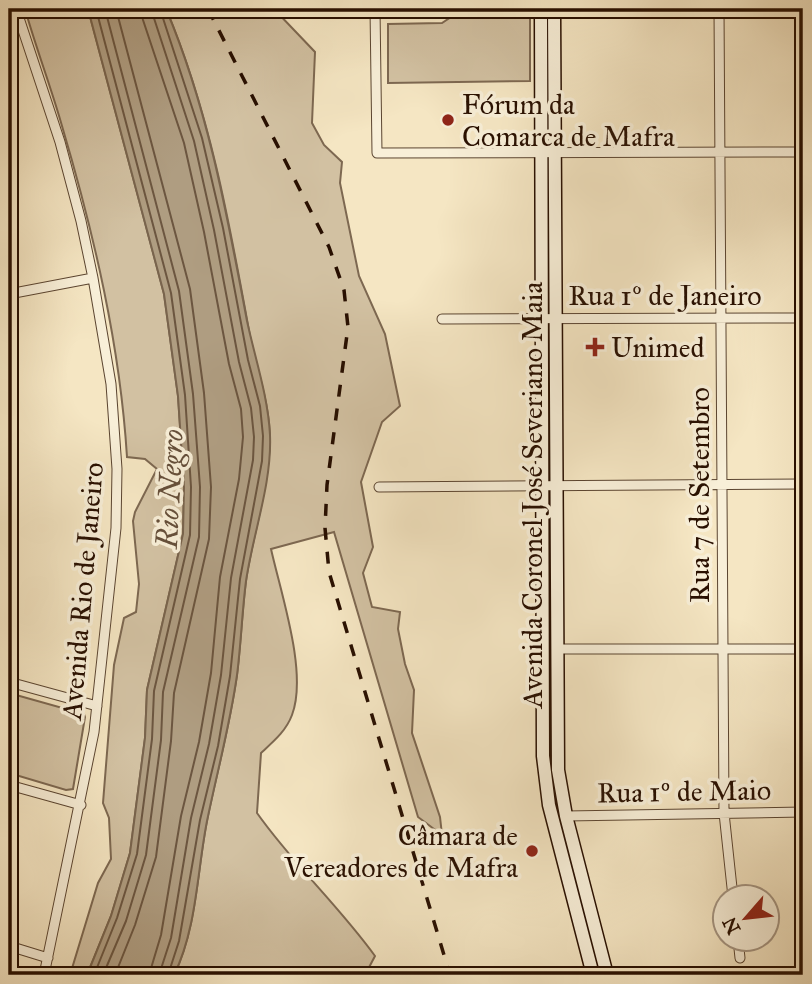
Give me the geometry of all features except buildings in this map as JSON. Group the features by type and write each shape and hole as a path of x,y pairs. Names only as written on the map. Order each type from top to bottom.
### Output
{"main road":[{"name":"Avenida Coronel José Severiano Maia","path":"541,9 544,772 549,805 593,975"},
{"name":"Avenida Coronel José Severiano Maia","path":"554,9 558,770 566,816 607,975"}],"street":[{"name":"Avenida Rio de Janeiro","path":"16,9 60,142 93,278 111,384 117,469 116,528 94,732 44,975"},
{"path":"375,9 377,153 803,152"},
{"name":"Rua 7 de Setembro","path":"719,9 724,813 732,883"},
{"path":"9,294 93,278"},
{"name":"Rua 1º de Janeiro","path":"442,319 803,318"},
{"path":"379,487 803,484"},
{"path":"557,649 803,649"},
{"path":"9,682 97,706"},
{"path":"9,785 81,805"},
{"name":"Rua 1º de Maio","path":"566,816 803,812"},
{"path":"9,946 48,958"},
{"path":"739,953 740,958"}],"shaded area":[{"path":"25,9 88,9 164,294 178,396 184,487 183,534 147,690 145,738 130,853 111,916 87,975 70,975 98,883 111,859 109,818 103,803 114,665 124,618 136,612 139,584 133,521 157,469 145,459 127,457 112,332 95,249 62,126"},
{"path":"166,9 274,9 315,52 312,123 324,145 342,162 340,183 359,276 385,334 400,406 382,422 361,482 373,547 363,573 372,607 400,612 398,629 405,664 414,690 412,733 440,817 442,835 418,817 334,532 271,549 295,656 296,698 286,726 261,753 257,813 375,956 365,975 174,975 182,957 192,919 207,821 234,694 246,581 264,493 270,440 266,401 250,336 217,170 195,88"},
{"path":"454,9 530,9 530,81 388,83 388,24 442,23 454,15"},
{"path":"9,693 84,714 73,789 66,790 9,773"}],"water":[{"path":"88,9 166,9 194,85 215,162 269,420 268,472 246,581 234,694 207,821 192,919 182,957 174,975 87,975 111,916 130,853 145,738 147,690 183,534 184,487 178,396 164,294"}],"railway":[{"path":"208,9 329,247 344,290 348,327 327,485 325,528 329,572 450,975"},
{"path":"797,975 803,966"}],"place":[{"name":"Fórum da Comarca de Mafra","path":"448,120"},
{"name":"Unimed","path":"595,347"},
{"name":"Câmara de Vereadores de Mafra","path":"532,851"}],"water label":[{"name":"Rio Negro","path":"170,489"}]}
